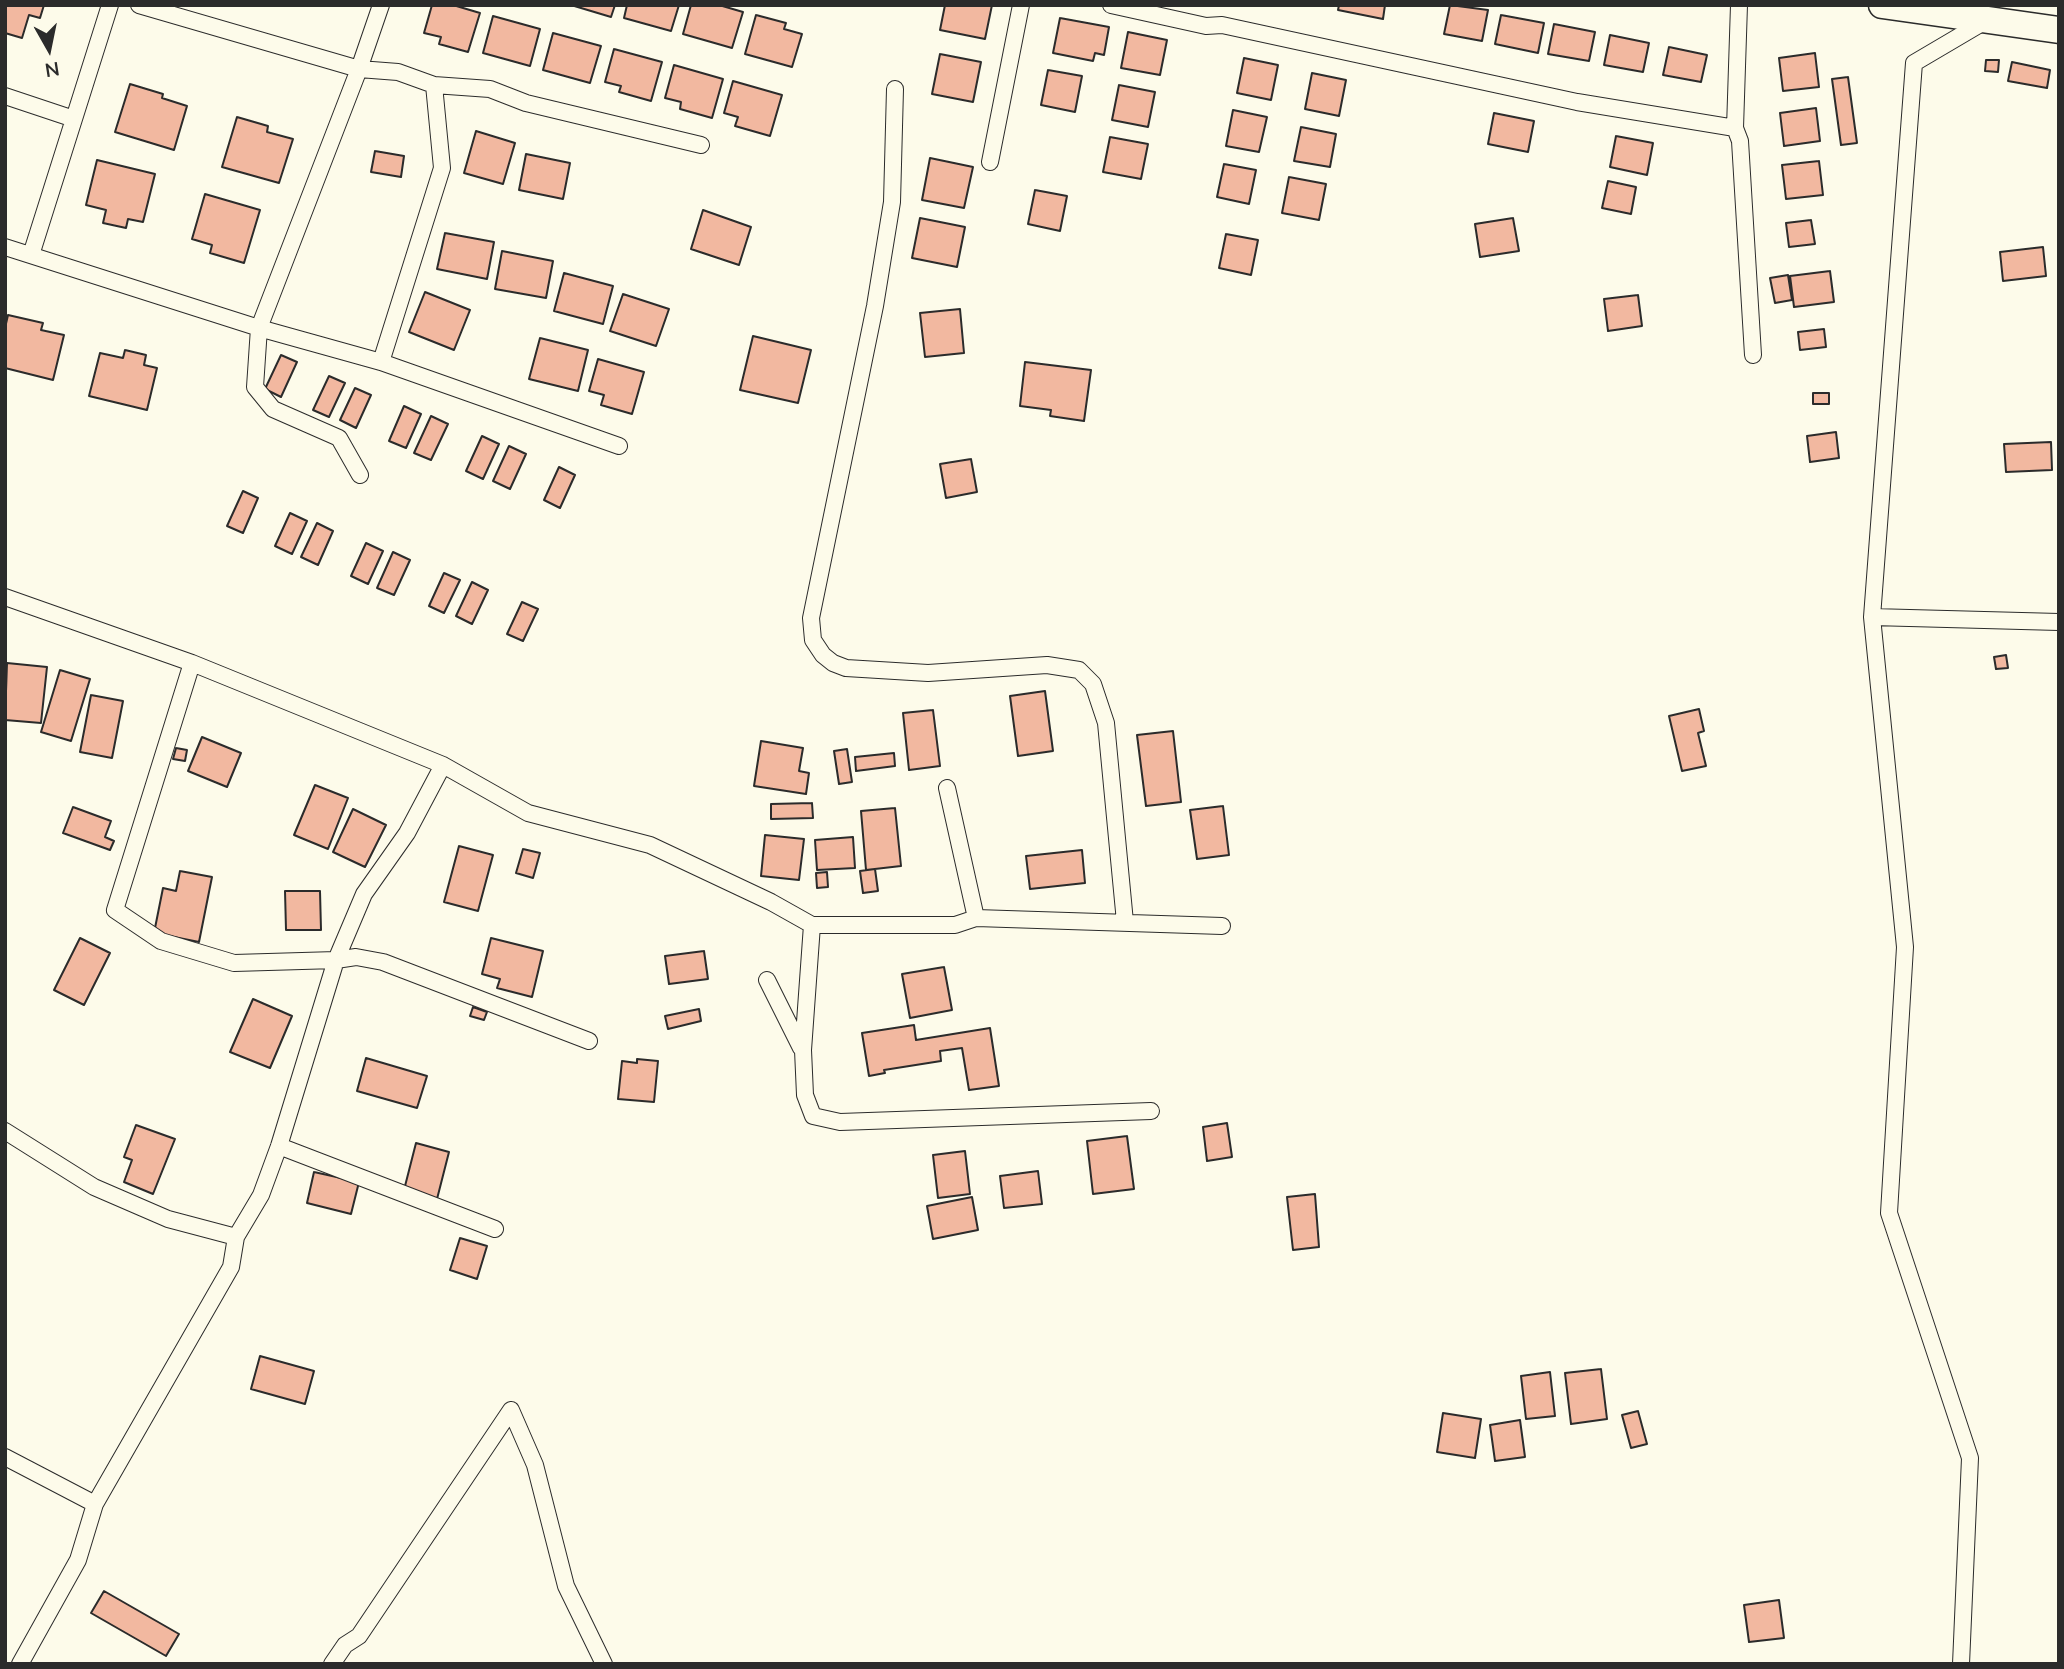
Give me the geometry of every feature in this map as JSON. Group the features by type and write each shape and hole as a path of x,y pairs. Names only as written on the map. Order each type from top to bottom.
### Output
{"main road":[{"path":"1882,5 2059,30"}],"street":[{"path":"31,255 110,5"},
{"path":"139,5 359,69 398,72 434,86 490,89 526,103 702,145"},
{"path":"360,475 339,438 273,410 255,387 259,328 381,5"},
{"path":"990,162 1021,5"},
{"path":"1111,5 1206,26 1222,25 1577,103 1735,128"},
{"path":"1739,5 1735,128 1740,141 1753,355"},
{"path":"1961,1664 1970,1458 1889,1213 1905,947 1872,617 1914,63 1987,20"},
{"path":"381,362 442,168 434,86"},
{"path":"895,89 892,202 875,306 811,618 813,640 823,655 846,668 928,673 1047,665 1079,670 1093,684 1106,723 1125,922"},
{"path":"5,96 74,118"},
{"path":"5,247 259,328 381,362 619,446"},
{"path":"5,597 192,663 443,765 528,813 650,845 771,902 812,925 955,925 976,918 1222,926"},
{"path":"1872,617 2059,622"},
{"path":"192,663 115,910 161,941 234,963 356,957 383,962 589,1041"},
{"path":"20,1664 78,1560 95,1504 231,1267 236,1237 261,1195 279,1146 336,960 365,894 407,833 443,765"},
{"path":"947,788 976,918"},
{"path":"812,925 803,1050 805,1095 813,1116 840,1122 1151,1111"},
{"path":"767,980 803,1050"},
{"path":"5,1131 94,1187 168,1219 236,1237"},
{"path":"279,1146 495,1229"},
{"path":"331,1664 345,1645 359,1636 511,1410 535,1465 566,1586 604,1664"},
{"path":"5,1457 95,1504"}],"building":[{"path":"5,5 44,5 40,18 29,15 22,38 5,33"},
{"path":"432,5 453,5 480,13 468,52 439,44 441,37 424,33"},
{"path":"571,5 615,5 611,17"},
{"path":"627,5 679,5 671,31 624,18"},
{"path":"691,5 719,5 743,12 732,48 683,34"},
{"path":"945,5 992,5 985,39 940,30"},
{"path":"1339,5 1385,5 1383,19 1338,10"},
{"path":"1450,5 1488,10 1482,41 1444,34"},
{"path":"756,15 786,23 784,29 802,34 792,67 745,54"},
{"path":"1501,15 1544,23 1538,53 1495,44"},
{"path":"493,16 540,29 530,66 483,53"},
{"path":"1060,18 1109,27 1104,55 1095,53 1093,61 1053,53"},
{"path":"1554,24 1595,32 1589,61 1548,54"},
{"path":"1128,32 1167,40 1160,75 1121,68"},
{"path":"553,33 601,46 590,83 543,70"},
{"path":"1610,35 1649,43 1643,72 1604,65"},
{"path":"1669,47 1707,55 1701,82 1663,75"},
{"path":"614,49 662,62 651,101 619,92 621,86 605,82"},
{"path":"1815,53 1819,87 1783,91 1779,58"},
{"path":"940,54 981,62 973,102 932,94"},
{"path":"1244,58 1278,65 1271,100 1237,93"},
{"path":"1986,60 1999,60 1998,72 1985,71"},
{"path":"2012,62 2050,70 2047,88 2008,81"},
{"path":"674,65 723,79 712,118 680,109 681,102 665,98"},
{"path":"1048,70 1082,76 1075,112 1041,105"},
{"path":"1312,73 1346,80 1339,116 1305,109"},
{"path":"1848,77 1857,143 1841,145 1832,79"},
{"path":"733,81 782,95 770,136 735,126 738,117 724,113"},
{"path":"130,84 163,94 162,98 187,106 174,150 115,132"},
{"path":"1119,85 1155,92 1148,127 1112,120"},
{"path":"1816,108 1820,141 1784,146 1780,113"},
{"path":"1233,110 1267,117 1259,152 1226,146"},
{"path":"1494,113 1534,121 1528,152 1488,144"},
{"path":"237,117 268,126 267,132 293,139 279,183 222,167"},
{"path":"1301,127 1336,134 1330,167 1294,161"},
{"path":"476,131 515,143 503,184 464,173"},
{"path":"1616,136 1653,143 1647,175 1610,167"},
{"path":"1110,137 1148,144 1141,179 1103,172"},
{"path":"375,151 404,156 401,177 371,172"},
{"path":"526,154 570,163 563,199 519,190"},
{"path":"930,158 973,167 964,208 922,200"},
{"path":"97,160 155,174 143,222 128,219 126,228 103,223 106,210 86,205"},
{"path":"1819,161 1823,195 1786,199 1782,165"},
{"path":"1224,164 1256,170 1249,204 1217,197"},
{"path":"1289,177 1326,184 1319,220 1282,213"},
{"path":"1608,181 1636,187 1631,214 1602,208"},
{"path":"1035,190 1067,196 1060,231 1028,224"},
{"path":"205,194 260,210 244,263 210,253 212,245 192,239"},
{"path":"703,210 751,227 739,265 691,249"},
{"path":"920,218 965,227 957,267 912,258"},
{"path":"1513,218 1519,251 1480,257 1475,224"},
{"path":"1811,220 1815,244 1789,247 1786,223"},
{"path":"445,233 494,242 487,279 437,269"},
{"path":"1226,234 1258,240 1251,275 1219,268"},
{"path":"2043,247 2046,276 2003,281 2000,252"},
{"path":"502,251 553,261 546,298 495,289"},
{"path":"1830,271 1834,302 1794,307 1790,276"},
{"path":"564,273 613,286 603,324 554,311"},
{"path":"1788,275 1792,300 1775,303 1770,278"},
{"path":"425,292 470,310 454,350 409,332"},
{"path":"623,294 669,309 656,346 610,331"},
{"path":"1638,295 1642,326 1608,331 1604,299"},
{"path":"960,309 964,353 925,357 920,313"},
{"path":"8,315 43,323 41,330 64,335 53,380 5,368 5,328"},
{"path":"1824,329 1826,347 1800,350 1798,332"},
{"path":"753,336 811,350 798,403 740,390"},
{"path":"540,338 588,350 578,391 529,379"},
{"path":"125,350 146,355 144,365 157,368 147,410 89,396 100,353 123,358"},
{"path":"281,355 297,362 281,397 265,389"},
{"path":"598,359 644,372 632,414 601,405 604,395 589,391"},
{"path":"1025,362 1091,370 1084,421 1050,416 1051,410 1020,406"},
{"path":"329,376 345,383 329,417 313,410"},
{"path":"355,388 371,395 356,428 340,420"},
{"path":"1813,393 1829,393 1829,404 1813,404"},
{"path":"404,406 421,414 406,448 389,441"},
{"path":"431,416 448,424 431,460 414,453"},
{"path":"1836,432 1839,458 1810,462 1807,436"},
{"path":"482,436 499,444 483,479 466,471"},
{"path":"2051,442 2052,470 2006,472 2004,444"},
{"path":"509,446 526,454 510,489 493,481"},
{"path":"971,459 977,492 946,498 940,464"},
{"path":"559,467 575,475 560,508 544,500"},
{"path":"243,491 258,498 243,533 227,526"},
{"path":"290,513 307,521 292,554 275,546"},
{"path":"317,523 333,531 318,565 301,557"},
{"path":"366,543 383,551 368,584 351,576"},
{"path":"393,552 410,560 394,595 377,588"},
{"path":"444,573 460,580 444,613 429,606"},
{"path":"472,582 488,590 472,624 456,616"},
{"path":"522,602 538,609 523,641 507,634"},
{"path":"2006,655 2008,668 1996,669 1994,657"},
{"path":"7,663 47,667 41,723 5,720"},
{"path":"60,670 90,679 71,741 41,732"},
{"path":"1045,691 1053,751 1018,756 1010,696"},
{"path":"91,695 123,701 112,758 80,752"},
{"path":"1699,709 1704,731 1698,733 1706,766 1682,771 1669,716"},
{"path":"933,710 940,766 909,770 903,713"},
{"path":"1173,731 1181,802 1146,806 1137,735"},
{"path":"202,737 241,753 227,787 188,771"},
{"path":"761,741 803,748 799,771 809,773 806,794 754,786"},
{"path":"176,748 187,750 185,761 173,759"},
{"path":"847,749 852,782 839,784 834,751"},
{"path":"894,753 895,766 856,771 855,757"},
{"path":"315,785 348,798 328,849 294,835"},
{"path":"812,803 813,818 771,819 771,804"},
{"path":"1223,806 1229,855 1197,859 1190,810"},
{"path":"73,807 111,821 105,837 114,841 110,850 63,833"},
{"path":"895,808 901,866 866,870 861,811"},
{"path":"353,809 386,825 365,867 333,852"},
{"path":"765,835 804,839 799,880 761,876"},
{"path":"853,837 855,868 817,870 815,840"},
{"path":"459,846 493,855 478,911 444,902"},
{"path":"523,849 540,853 533,878 516,873"},
{"path":"1082,850 1085,883 1030,889 1026,856"},
{"path":"875,869 878,891 863,893 860,871"},
{"path":"180,871 212,877 199,942 154,933 163,888 176,891"},
{"path":"827,872 828,887 817,888 816,873"},
{"path":"285,891 320,891 321,930 286,930"},
{"path":"80,938 110,953 84,1005 54,990"},
{"path":"491,938 543,951 532,997 497,988 500,979 482,974"},
{"path":"704,951 708,979 669,984 665,956"},
{"path":"944,967 952,1010 910,1018 902,974"},
{"path":"253,999 292,1016 270,1068 230,1052"},
{"path":"473,1007 487,1012 484,1020 470,1016"},
{"path":"699,1009 701,1021 668,1029 665,1016"},
{"path":"914,1025 916,1040 990,1028 999,1086 969,1090 962,1048 940,1051 941,1061 884,1070 885,1073 869,1076 862,1033"},
{"path":"366,1058 427,1076 417,1108 357,1091"},
{"path":"637,1059 658,1061 654,1102 618,1099 622,1061 637,1063"},
{"path":"1227,1123 1232,1157 1207,1161 1203,1127"},
{"path":"136,1125 175,1139 153,1194 124,1182 132,1160 124,1157"},
{"path":"1127,1136 1134,1189 1093,1194 1087,1141"},
{"path":"416,1143 449,1152 437,1199 404,1190"},
{"path":"965,1151 970,1194 938,1198 933,1155"},
{"path":"1038,1171 1042,1204 1004,1208 1000,1176"},
{"path":"314,1172 359,1182 351,1214 307,1203"},
{"path":"1315,1194 1319,1247 1293,1250 1287,1197"},
{"path":"972,1197 978,1230 933,1239 927,1206"},
{"path":"460,1238 487,1246 477,1279 450,1270"},
{"path":"260,1356 314,1371 305,1404 251,1389"},
{"path":"1601,1369 1607,1419 1571,1424 1565,1373"},
{"path":"1550,1372 1555,1416 1526,1419 1521,1376"},
{"path":"1638,1411 1647,1444 1631,1448 1622,1415"},
{"path":"1443,1413 1481,1419 1475,1458 1437,1452"},
{"path":"1520,1420 1525,1457 1495,1461 1490,1425"},
{"path":"104,1591 179,1634 166,1656 91,1613"},
{"path":"1779,1600 1784,1638 1749,1642 1744,1605"}]}
